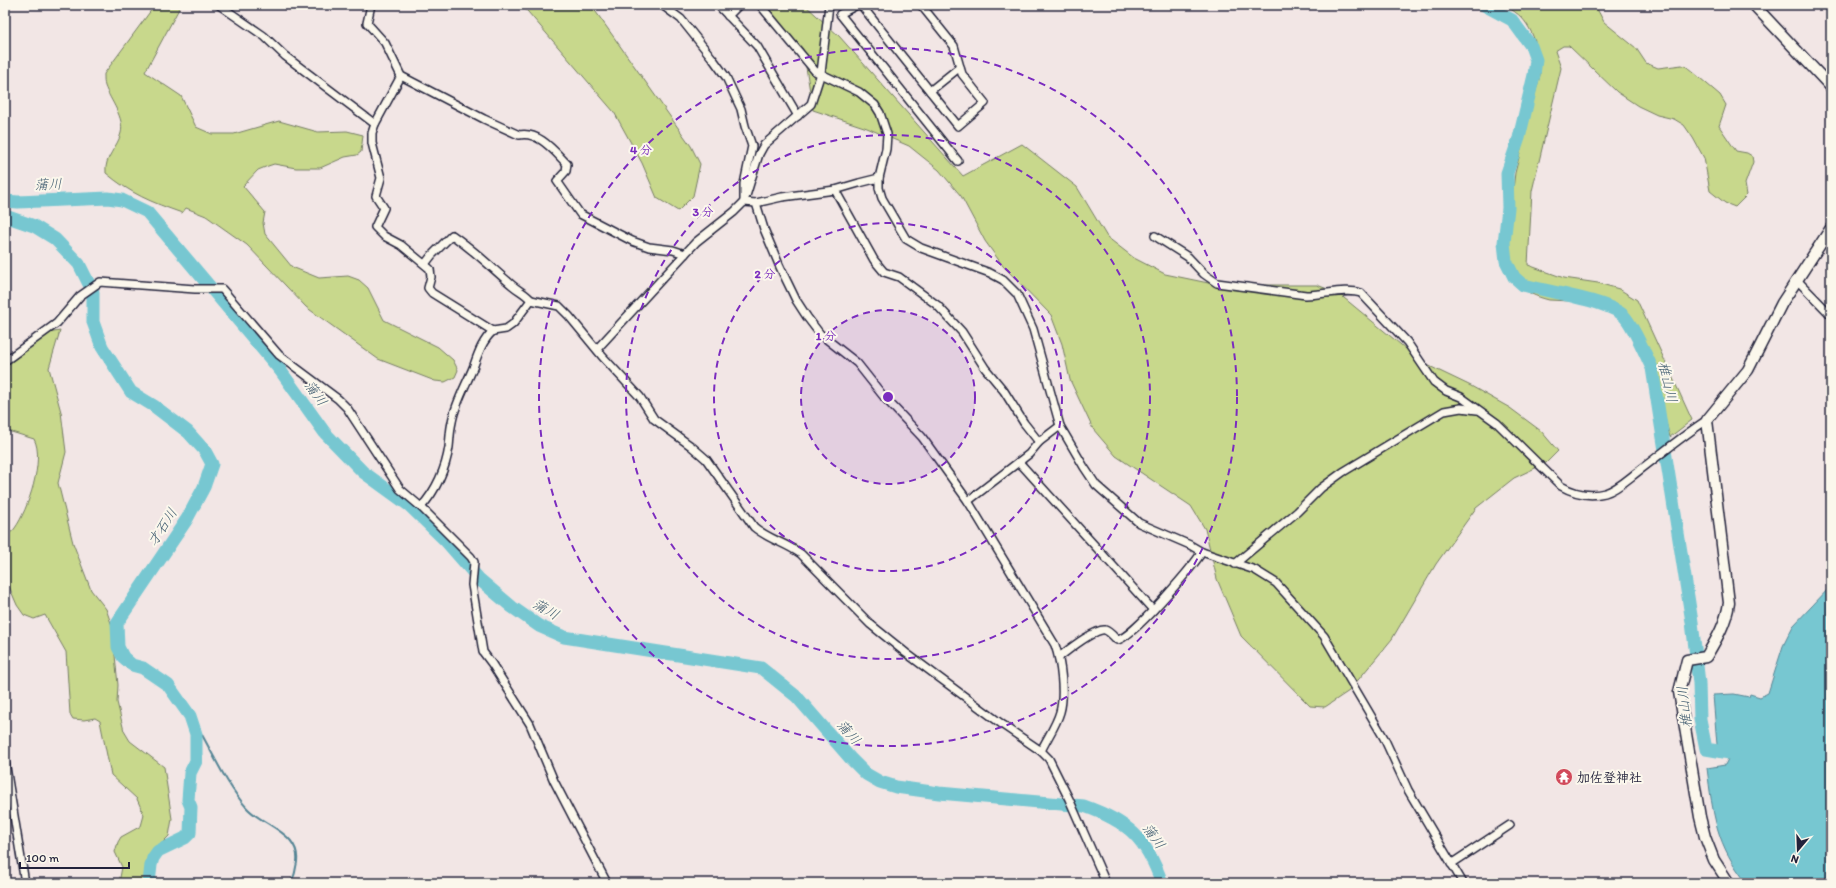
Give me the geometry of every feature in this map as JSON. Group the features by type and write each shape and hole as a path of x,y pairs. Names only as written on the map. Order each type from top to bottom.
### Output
{"street":[{"path":"219,5 264,36 285,56 375,124"},
{"path":"371,5 367,23 385,43 401,76 489,122 519,135 523,134 540,138 567,164 566,170 557,181 580,214 632,241 649,247 673,250 685,254"},
{"path":"662,5 681,19 713,59 726,77 741,109 752,146 744,184 744,202"},
{"path":"718,5 765,56 798,116"},
{"path":"728,16 739,5"},
{"path":"760,5 815,71 859,92 875,105 880,113 887,134 886,149 879,178 879,188 882,198 902,234 911,243 990,273 1003,280 1017,294 1033,329 1060,426 1096,485 1131,518 1139,523 1190,545 1202,552 1255,570 1276,583 1324,636 1384,738 1408,790 1463,883"},
{"path":"840,14 857,5"},
{"path":"861,5 958,126 985,103 962,74 954,46 921,5"},
{"path":"1754,5 1831,87"},
{"path":"598,349 696,242 734,212 744,202 756,162 764,145 811,104 821,73 829,9 840,14 958,161"},
{"path":"930,91 960,66"},
{"path":"401,76 375,124 372,143 381,178 376,196 384,208 375,227 384,236 401,245 430,269 431,276 428,288 432,293 493,331"},
{"path":"744,202 756,203 782,197 835,190 879,178"},
{"path":"835,190 842,206 853,221 874,260 882,270 899,276 937,305 962,332 985,368 1004,391 1024,423 1039,442"},
{"path":"756,203 764,229 780,268 796,300 807,317 820,334 857,363 884,397 922,437 968,501 1055,645 1059,657 1062,704 1056,723 1041,751"},
{"path":"1155,236 1188,257 1209,278 1222,284 1306,295 1319,295 1347,291 1361,293 1407,342 1434,382 1446,391 1461,397 1497,423 1561,486 1571,492 1589,495 1606,492 1621,484 1686,434 1707,420 1748,370 1776,312 1831,228"},
{"path":"425,264 452,235 471,248 513,287 526,294 531,300 559,306 640,397 654,419 706,459 754,527 764,535 791,547 801,554 870,624 906,653 1003,725 1041,751 1054,766 1106,883"},
{"path":"1797,280 1831,315"},
{"path":"5,361 57,323 80,296 100,282 195,289 222,289 270,346 321,385 347,408 395,482 456,541 474,562 472,585 483,652 530,724 554,781 607,883"},
{"path":"421,507 431,497 440,477 447,458 452,422 480,347 486,337 493,331 506,329 513,324 531,300"},
{"path":"1235,564 1297,512 1321,488 1343,472 1444,411 1461,408 1478,410"},
{"path":"1707,420 1729,590 1729,603 1728,612 1720,634 1706,658 1687,660 1679,692 1700,817 1711,855 1729,883"},
{"path":"968,501 1029,454 1039,442 1060,426"},
{"path":"1019,462 1153,610"},
{"path":"1059,657 1093,634 1102,630 1106,631 1117,640 1121,640 1134,630 1153,610 1191,568 1202,552"},
{"path":"5,761 25,883"},
{"path":"1451,864 1510,825"}],"green space":[{"path":"155,5 181,5 145,72 181,96 196,127 212,134 234,134 279,121 318,132 347,131 363,135 361,152 357,155 345,157 320,168 296,168 274,164 258,170 243,186 265,212 263,223 265,234 292,267 319,278 348,276 359,280 368,288 384,320 438,347 453,360 458,370 455,377 445,382 435,381 378,359 306,307 247,245 206,216 186,208 182,213 151,201 124,187 106,173 107,162 119,138 122,127 119,115 105,86 104,74"},
{"path":"522,5 591,5 691,146 700,164 693,196 678,211 657,198 642,163 614,112"},
{"path":"763,5 805,5 839,36 963,176 1022,144 1077,187 1107,237 1134,258 1165,274 1218,285 1317,285 1338,293 1423,363 1471,386 1510,408 1541,431 1558,451 1546,463 1514,478 1476,508 1436,564 1392,639 1349,691 1325,707 1310,706 1241,636 1217,579 1205,529 1191,506 1116,456 1093,429 1070,380 1062,344 1051,315 1003,266 985,241 961,196 939,170 909,146 867,128 813,110 803,49"},
{"path":"1501,5 1595,5 1604,22 1636,48 1646,63 1658,68 1682,65 1687,67 1720,95 1726,105 1719,126 1736,151 1747,153 1752,156 1753,162 1745,184 1747,195 1735,207 1725,203 1710,191 1704,158 1684,125 1674,119 1657,115 1638,106 1617,92 1569,46 1563,46 1555,51 1561,68 1532,191 1528,265 1564,278 1598,283 1619,289 1637,300 1692,420 1670,437 1642,335 1626,310 1611,303 1549,300 1539,297 1531,294 1519,285 1511,272 1505,255 1515,173 1540,75 1540,67 1535,40 1527,24 1515,12"},
{"path":"60,331 49,368 61,412 66,452 58,483 73,543 91,590 106,609 112,626 118,685 117,702 124,731 130,741 164,767 172,819 169,836 153,852 147,883 119,883 122,867 115,852 121,837 141,826 144,815 137,799 111,775 100,721 95,718 84,720 73,719 70,714 66,652 45,615 34,619 24,615 17,605 5,577 5,535 14,529 25,509 34,484 38,459 34,439 5,430 5,365 14,360 48,333"}],"water":[{"path":"1831,586 1831,883 1747,883 1729,856 1722,842 1711,800 1707,768 1725,765 1728,759 1727,757 1718,757 1713,695 1734,694 1749,697 1750,694 1760,697 1768,693 1783,646 1793,626"}],"waterway":[{"name":"椎山川","path":"1484,5 1512,20 1531,46 1536,60 1534,75 1519,138 1507,173 1508,208 1504,243 1506,261 1514,277 1523,285 1592,301 1624,316 1628,320 1652,368 1692,622 1699,683 1700,719 1706,749 1735,754"},
{"name":"蒲川","path":"5,201 18,202 108,198 122,200 147,212 280,370 325,433 363,472 410,506 445,540 479,579 512,607 539,626 564,637 761,668 797,697 850,758 866,774 880,782 896,787 939,793 1084,806 1113,818 1134,834 1149,854 1162,883"},
{"name":"才石川","path":"5,216 34,226 55,239 79,264 93,292 93,322 102,347 131,392 154,406 188,432 205,451 212,464 204,487 187,519 117,623 118,647 123,657 132,665 143,668 168,685 190,716 196,734 196,761 190,773 188,800 191,807 190,833 185,838 158,851 153,858 151,865 149,883"},
{"path":"194,726 201,733 228,782 240,800 254,814 281,832 294,846 297,856 296,867 295,874 289,883"}],"place":[{"name":"加佐登神社","path":"1564,777"}]}
